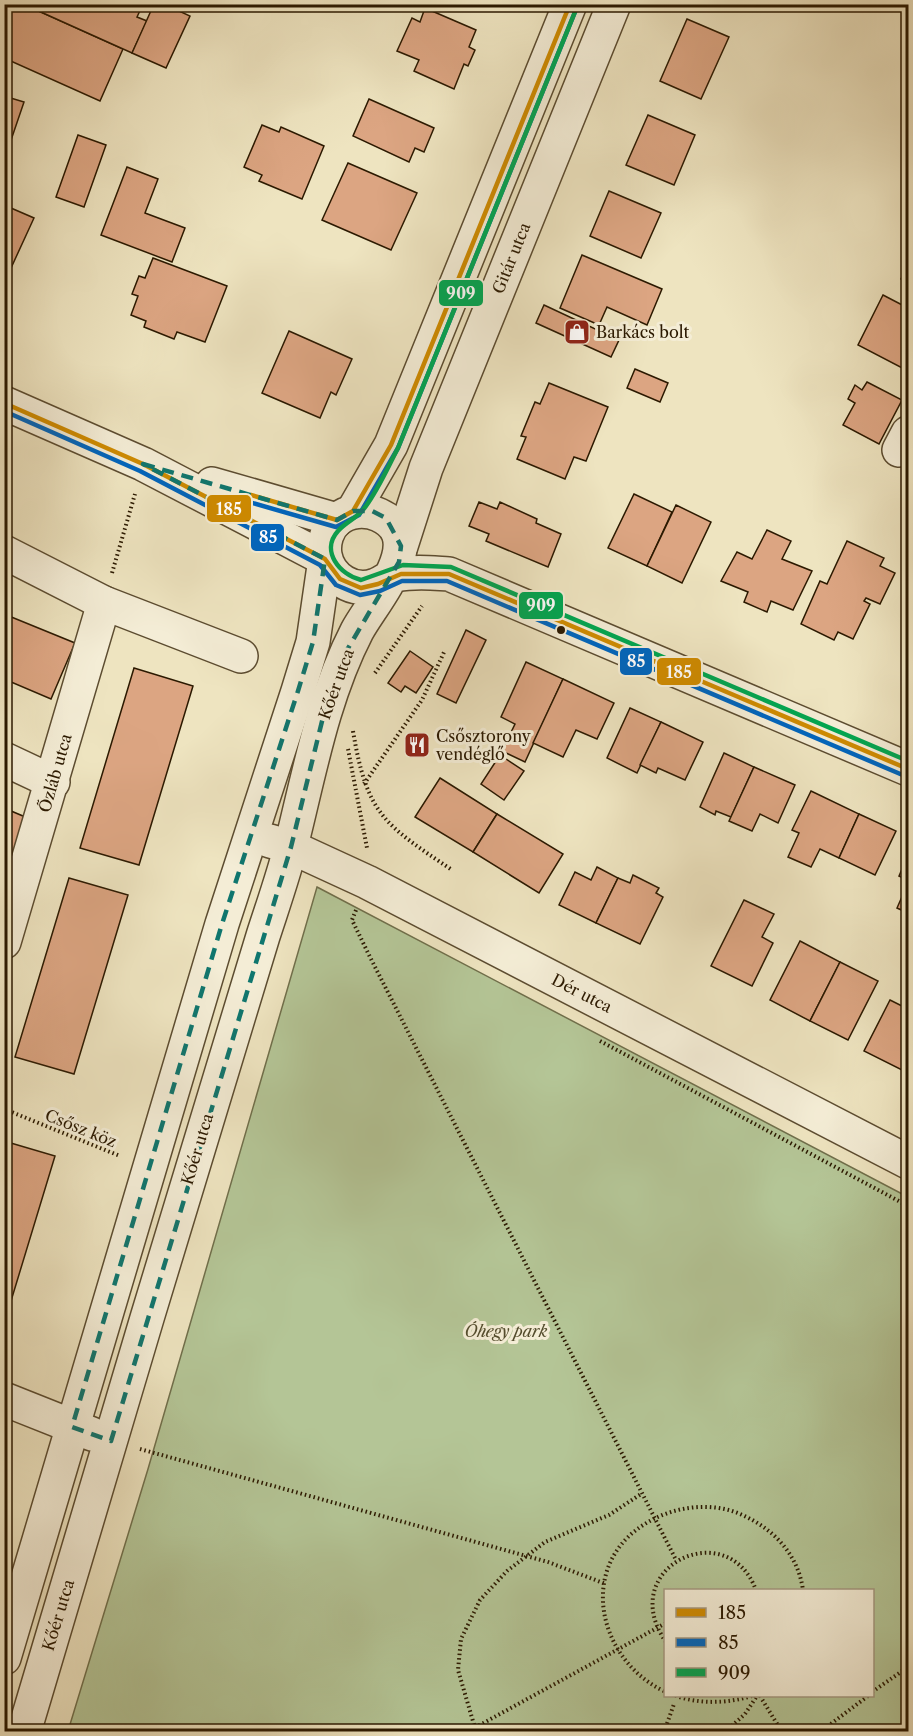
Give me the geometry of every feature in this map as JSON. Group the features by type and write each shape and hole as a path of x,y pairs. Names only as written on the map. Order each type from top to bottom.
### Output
{"street":[{"path":"143,464 345,516 372,511 386,518 397,531 396,561 377,585 361,588 345,584 333,574 325,559 324,545 328,531 345,516 391,445 570,4"},
{"name":"Gitár utca","path":"396,561 426,468 614,4"},
{"path":"4,403 143,464 325,559"},
{"path":"4,552 104,603 241,656"},
{"name":"Kőér utca","path":"4,1658 222,924 312,642 325,559"},
{"path":"396,561 414,572 449,574 909,769"},
{"name":"Kőér utca","path":"24,1731 186,1182 291,847 327,701 347,650 396,561"},
{"name":"Őzláb utca","path":"6,929 53,782 104,603"},
{"path":"4,759 53,782"},
{"name":"Dér utca","path":"252,835 291,847 368,882 909,1162"},
{"path":"4,1399 111,1441"}],"path":[{"path":"104,603 143,464"},
{"path":"374,674 418,609 425,604"},
{"path":"364,784 422,700 446,650"},
{"path":"352,724 364,784 378,811 397,833 452,870"},
{"path":"347,743 368,852 368,882 352,920 676,1560"},
{"path":"355,913 364,918"},
{"path":"592,1037 909,1206"},
{"name":"Csősz köz","path":"4,1109 107,1152 150,1166"},
{"path":"111,1441 548,1562 606,1584"},
{"path":"477,1730 458,1670 461,1639 480,1600 507,1571 545,1542 609,1515 641,1494"},
{"path":"632,1677 614,1653 604,1619 606,1584 610,1569 625,1544 655,1518 693,1507 728,1508 760,1522 785,1546 801,1576 803,1589"},
{"path":"664,1639 657,1629 652,1613 652,1596 658,1580 676,1560 700,1552 718,1553 734,1561 747,1573 755,1589"},
{"path":"467,1731 477,1730 664,1624"},
{"path":"874,1691 909,1667"},
{"path":"722,1706 750,1697"},
{"path":"725,1731 744,1714 755,1697"},
{"path":"757,1697 782,1731"},
{"path":"820,1731 865,1697"},
{"path":"665,1699 683,1706"},
{"path":"664,1731 674,1704"}],"highlighted area":[{"path":"143,464 337,520 353,511 372,511 386,518 401,546 399,562 347,650 327,701 291,847 111,1441 72,1427 222,924 313,642 325,559"}],"green space":[{"name":"Óhegy park","path":"317,887 908,1197 908,1731 68,1731 148,1469"}],"building":[{"path":"5,4 23,4 123,49 100,101 4,58"},
{"path":"23,4 143,4 137,17 147,21 132,53"},
{"path":"154,4 164,4 190,16 166,68 132,53"},
{"path":"425,8 476,30 469,47 475,50 468,66 464,64 454,89 414,71 419,60 397,51 412,18 420,22"},
{"path":"687,19 729,37 701,99 660,81"},
{"path":"4,96 24,102 9,146 4,144"},
{"path":"369,99 434,128 424,152 415,148 409,162 353,136"},
{"path":"648,115 695,135 674,185 626,165"},
{"path":"262,125 279,132 281,127 324,146 302,199 259,181 262,175 244,167"},
{"path":"78,135 106,145 84,207 56,197"},
{"path":"348,163 417,193 391,250 322,220"},
{"path":"127,167 158,179 145,213 185,228 172,262 101,235"},
{"path":"609,191 661,213 641,258 590,236"},
{"path":"4,205 34,218 11,268 4,265"},
{"path":"582,255 662,289 647,325 607,307 599,325 560,308"},
{"path":"153,258 227,286 205,342 177,332 174,339 144,327 146,321 131,315 138,296 132,294 139,276 145,278"},
{"path":"908,264 908,283 901,279"},
{"path":"883,295 908,308 908,371 858,345"},
{"name":"Barkács bolt","path":"544,305 619,340 611,357 536,323"},
{"path":"289,331 352,359 336,395 331,392 320,418 262,393"},
{"path":"635,369 668,383 660,402 627,388"},
{"path":"867,382 902,400 879,444 843,425 855,403 848,399 855,385 862,390"},
{"path":"549,383 608,407 586,461 574,457 565,479 517,459 526,437 521,436 535,402 540,404"},
{"path":"634,494 672,512 647,566 608,548"},
{"path":"479,502 497,509 500,502 537,519 536,523 561,534 548,567 486,541 489,534 469,526"},
{"path":"676,505 711,522 682,583 647,566"},
{"path":"767,530 791,541 782,559 812,571 793,610 771,601 767,612 744,602 748,592 721,581 737,552 752,559"},
{"path":"847,541 884,558 880,566 895,573 880,604 866,598 864,601 870,604 853,639 838,632 834,640 801,624 820,581 827,584"},
{"path":"4,614 75,643 51,699 4,679"},
{"path":"466,630 486,640 456,703 437,694"},
{"path":"410,651 433,667 416,693 405,686 401,692 388,683"},
{"path":"526,662 563,679 525,762 502,751 515,724 501,717"},
{"path":"134,668 193,686 139,865 80,848"},
{"path":"563,679 614,703 597,739 576,730 563,757 533,743"},
{"path":"630,708 661,722 637,773 607,758"},
{"path":"661,722 703,742 685,780 658,768 656,773 640,765"},
{"path":"724,753 754,767 731,817 716,811 715,815 700,807"},
{"path":"500,755 524,771 504,800 481,784"},
{"path":"754,767 795,785 778,823 760,814 752,831 729,821"},
{"path":"440,778 497,814 473,852 415,817"},
{"path":"811,791 859,814 839,858 820,849 811,867 788,857 799,833 792,830"},
{"path":"4,808 30,819 5,875 4,875"},
{"path":"497,814 563,854 539,893 473,852"},
{"path":"859,814 896,831 875,875 839,858"},
{"path":"908,855 908,880 899,876"},
{"path":"597,867 618,878 596,923 559,905 575,872 591,880"},
{"path":"633,875 659,888 656,893 663,897 640,944 596,923 618,878 630,883"},
{"path":"69,878 128,895 74,1074 15,1057"},
{"path":"908,883 908,913 897,908"},
{"path":"744,900 774,914 762,937 773,943 752,986 711,966"},
{"path":"800,941 840,962 810,1021 770,1000"},
{"path":"840,962 878,981 848,1040 810,1021"},
{"path":"890,1000 908,1009 908,1062 904,1071 864,1051"},
{"path":"4,1141 55,1156 4,1324"}],"transit line":[{"name":"185","path":"251,495 337,520 353,511 391,445 570,4"},
{"name":"85","path":"249,502 336,527 359,515 398,448 577,7"},
{"name":"909","path":"577,7 398,448 366,506 360,514 341,528 333,539 331,546 335,561 346,573 361,580 403,565 451,567 908,761"},
{"name":"185","path":"4,403 143,464 325,559 340,579 361,588 378,584 401,574 449,574 908,769"},
{"name":"85","path":"4,411 140,471 320,565 336,585 360,595 380,591 402,581 447,581 905,776"}],"place":[{"name":"Barkács bolt","path":"577,332"},
{"name":"Csősztorony vendéglő","path":"417,745"}]}
